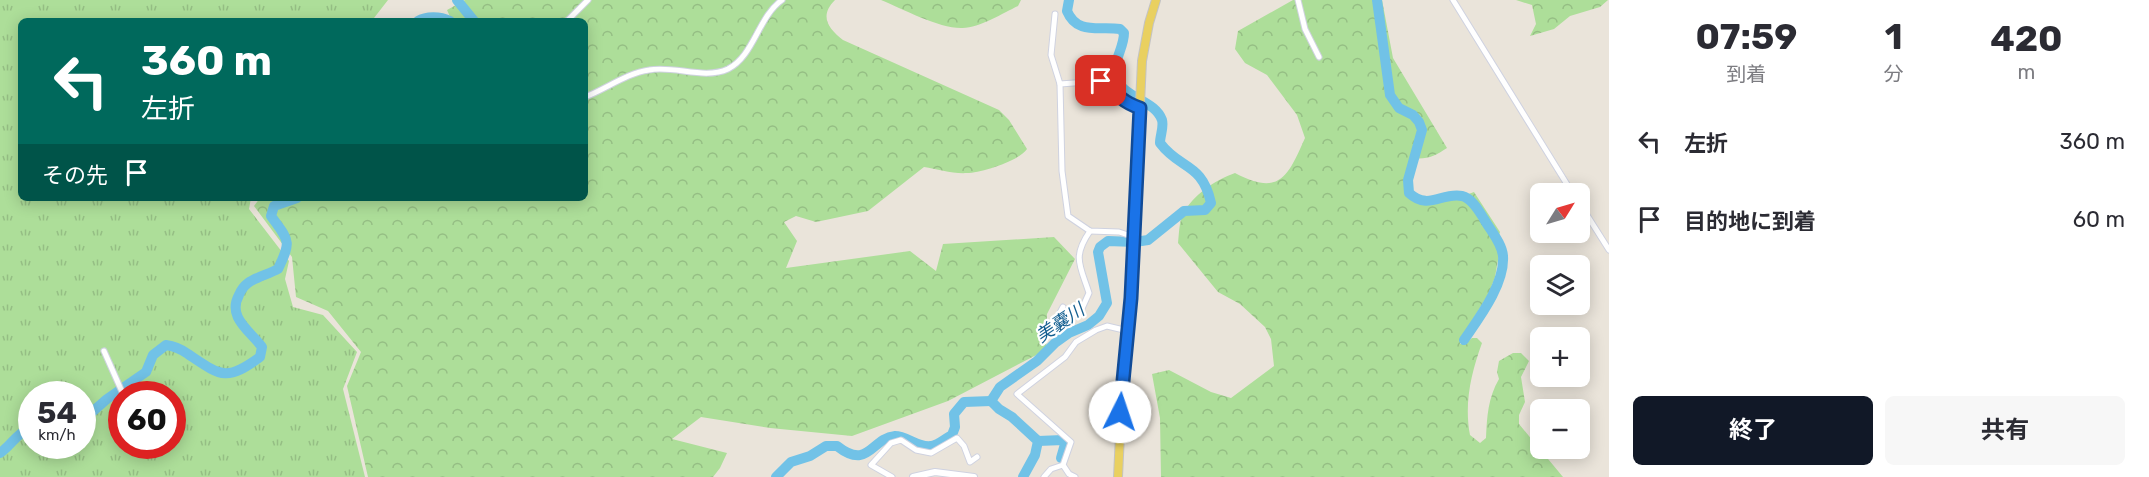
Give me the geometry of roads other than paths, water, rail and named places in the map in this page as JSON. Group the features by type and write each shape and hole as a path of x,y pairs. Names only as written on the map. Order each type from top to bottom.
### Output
{"main road":[{"path":"1118,477 1134,241 1142,60 1156,0"}],"street":[{"path":"570,18 588,0"},
{"path":"588,96 649,70 713,72 728,69 742,58 770,10 782,0"},
{"path":"1298,0 1305,29 1319,57"},
{"path":"1453,0 1566,183"},
{"path":"1055,14 1051,56 1060,84 1062,171 1068,216 1090,231 1119,232 1134,241"},
{"path":"1060,84 1101,81 1108,83 1126,104 1140,104"},
{"path":"1590,220 1609,250"},
{"path":"1063,306 1056,320 1080,313 1089,293 1079,260 1079,246 1090,231"},
{"path":"1063,465 1071,442 1017,394 1065,357 1076,342 1096,330 1107,326 1128,331"},
{"path":"104,351 117,381"},
{"path":"892,477 871,465 891,443 901,440 916,450 931,453 957,438 964,446 970,462 977,457"},
{"path":"1044,477 1052,469 1063,465"},
{"path":"1063,465 1069,474 1076,477"},
{"path":"913,477 935,472 944,475 974,477"}],"waterway":[{"path":"457,0 472,18"},
{"name":"美嚢川","path":"1023,477 1035,455 1038,441 991,401 1000,387 1037,361 1055,343 1069,333 1088,325 1099,316 1107,303 1098,252 1100,247 1108,241 1148,240 1184,211 1205,210 1211,203 1202,180 1160,143 1162,120 1158,113 1126,91 1117,79 1116,67 1124,33 1120,29 1089,28 1077,24 1067,11 1069,0"},
{"path":"1377,0 1390,95 1399,108 1413,115 1422,130 1408,180 1409,193 1416,198 1429,201 1455,195 1469,199 1480,212 1502,251 1503,267 1500,278 1483,311 1464,340"},
{"path":"425,18 442,18"},
{"path":"96,409 146,372 153,355 166,345 180,349 208,367 224,373 239,370 260,357 262,347 241,323 236,303 248,283 278,269 287,241 271,216 274,206 288,201"},
{"path":"776,477 791,462 810,456 826,446 837,446 856,455 863,454 887,438 895,436 922,445 933,446 952,435 955,427 954,414 964,402 991,401"},
{"path":"0,453 18,436"},
{"path":"1038,441 1063,440 1065,444 1061,458"}]}
